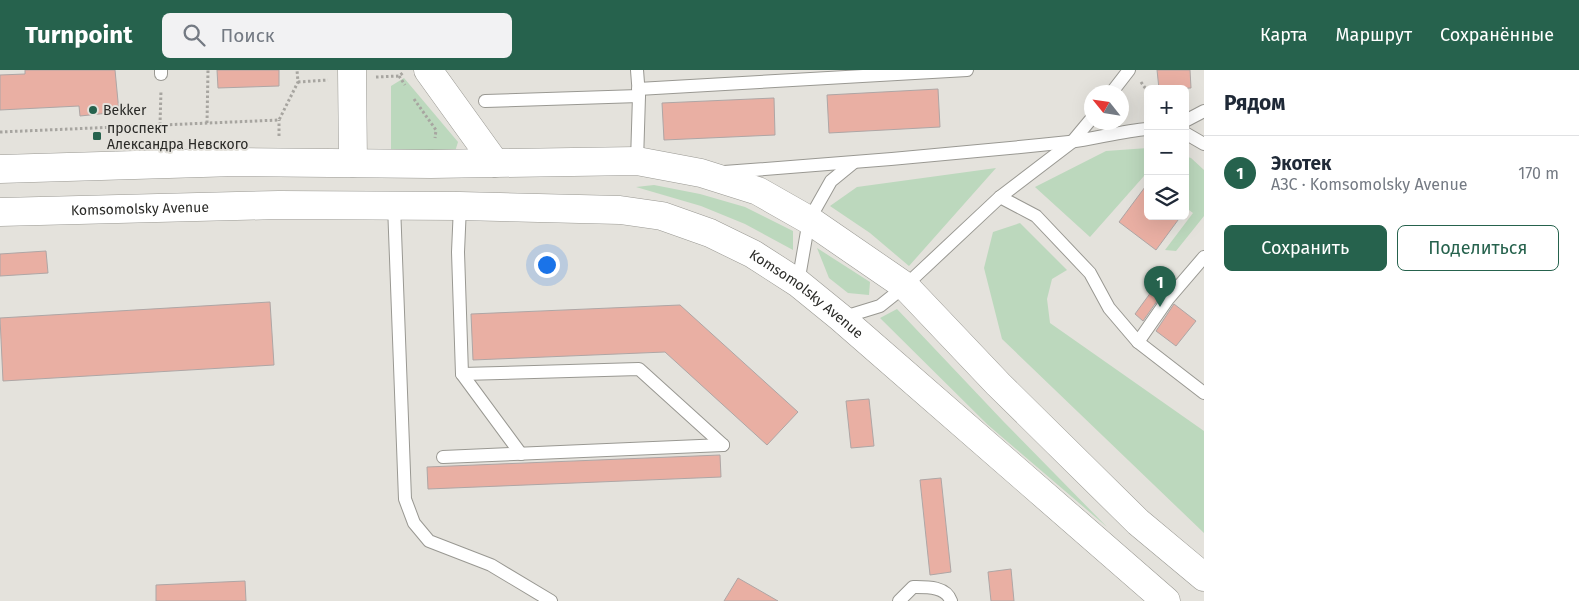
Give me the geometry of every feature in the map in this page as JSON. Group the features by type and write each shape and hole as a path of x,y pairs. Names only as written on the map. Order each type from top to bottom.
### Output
{"main road":[{"path":"352,70 354,205"},
{"path":"428,70 495,163"},
{"path":"0,169 236,162 431,164 637,161 701,173 758,191 809,220 904,286 998,384 1138,522 1204,577"},
{"name":"Komsomolsky Avenue","path":"0,212 279,205 394,205 620,210 662,216 710,233 753,254 798,283 841,318 1166,601"}],"lane":[{"path":"637,161 638,70"},
{"path":"486,101 638,93 967,70"},
{"path":"1118,85 1130,70"},
{"path":"1189,119 1204,110"},
{"path":"841,318 880,306 1000,197 1072,142 1084,128"},
{"path":"701,173 853,163 1072,142 1144,129"},
{"path":"1189,135 1204,144"},
{"path":"798,283 809,220 831,181 853,163"},
{"path":"1000,197 1036,216 1090,273 1109,308 1138,342 1204,393"},
{"path":"394,205 405,499 414,524 429,541 491,565 551,601"},
{"path":"460,206 458,252 462,374 521,454"},
{"path":"1138,342 1168,299 1204,257"},
{"path":"443,456 723,445 639,369 462,374"},
{"path":"899,601 913,587 933,586 950,597 951,601"}],"path":[{"path":"207,123 208,70"},
{"path":"0,132 279,120 298,82 297,70"},
{"path":"160,125 161,72"}],"green space":[{"path":"404,78 458,142 453,158 391,150 391,86"},
{"path":"1144,148 1144,176 1090,237 1035,187 1106,151"},
{"path":"1189,157 1204,170 1204,216 1176,251 1165,250 1193,213 1189,210"},
{"path":"996,168 909,266 870,233 830,206 857,187"},
{"path":"654,185 700,194 745,207 793,231 793,250 745,224 701,206 636,187"},
{"path":"1020,223 1067,270 1052,279 1047,299 1050,323 1204,431 1204,533 1002,339 984,268 993,232"},
{"path":"817,248 870,282 869,295 848,293 829,278"},
{"path":"897,309 1107,527 988,425 880,318"}],"building":[{"path":"25,70 115,70 119,112 80,116 79,106 0,110 0,75 25,74"},
{"path":"217,70 279,70 279,86 218,88"},
{"path":"1157,70 1190,70 1191,88 1189,88 1189,85 1159,85"},
{"path":"938,89 940,127 829,133 827,95"},
{"path":"774,98 775,135 664,140 662,103"},
{"path":"1144,188 1144,220 1178,220 1156,250 1119,222"},
{"path":"46,251 48,273 0,276 0,254"},
{"path":"1154,288 1162,294 1143,321 1135,314"},
{"path":"270,302 274,365 3,381 0,318"},
{"path":"1174,304 1196,321 1176,346 1156,331"},
{"path":"680,305 798,412 767,445 665,352 473,360 471,314"},
{"path":"869,399 874,446 851,448 846,401"},
{"path":"720,455 721,477 428,489 427,467"},
{"path":"941,478 951,572 930,575 920,480"},
{"path":"1011,569 1014,601 991,601 988,572"},
{"path":"738,578 778,601 724,601"},
{"path":"245,581 246,601 156,601 156,585"}],"place":[{"name":"Bekker","path":"93,110"},
{"name":"проспект Александра Невского","path":"97,136"},
{"name":"Экотек","path":"1160,307"}]}
